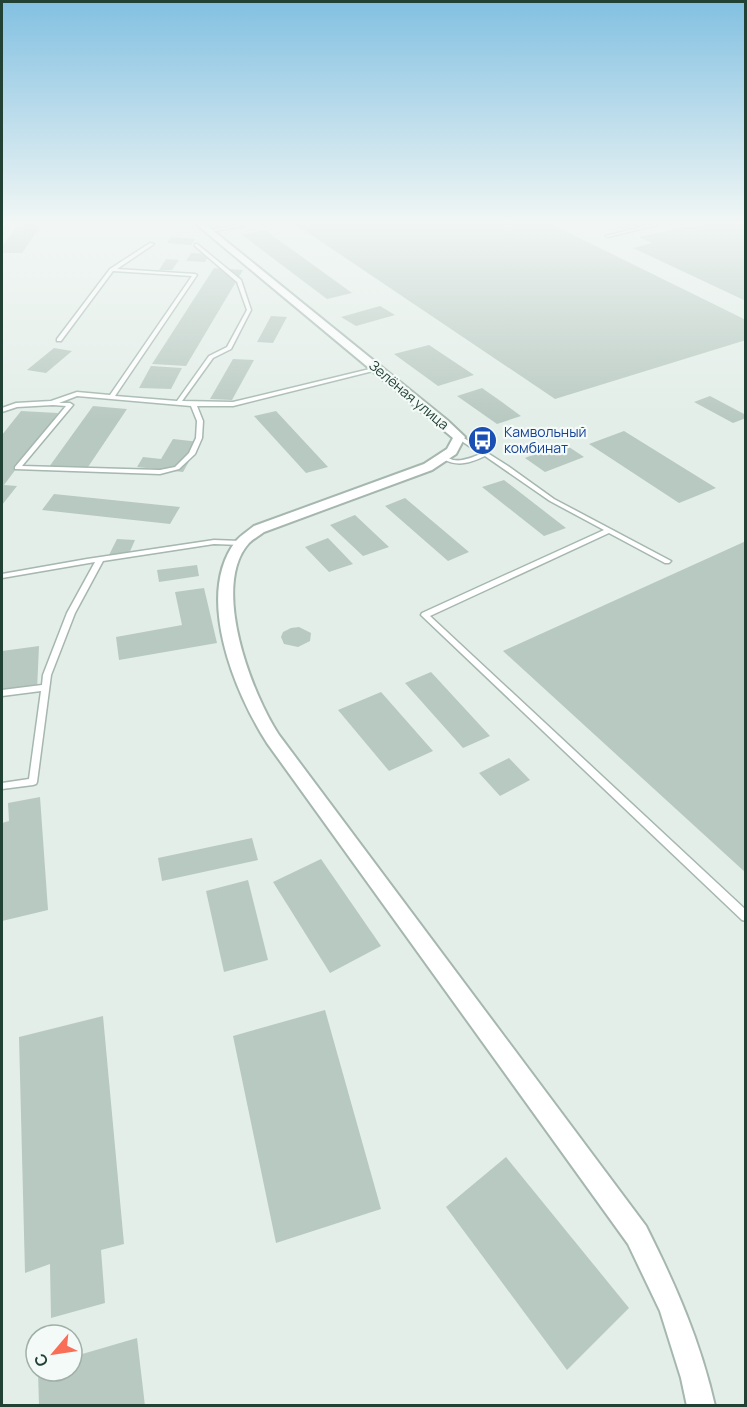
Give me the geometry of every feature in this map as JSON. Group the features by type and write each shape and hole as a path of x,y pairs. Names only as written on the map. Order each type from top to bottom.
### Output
{"street":[{"name":"Зелёная улица","path":"280,290 459,437"},
{"path":"459,437 458,445 445,458 428,467 259,529 242,543 231,566 225,592 235,656 259,716 300,776 637,1235 672,1306 695,1378 701,1406"}],"lane":[{"path":"60,340 97,290"},
{"path":"113,395 185,290"},
{"path":"179,402 211,357 229,348 249,310 242,290"},
{"path":"52,403 77,394 113,395 193,404 233,404 378,369"},
{"path":"2,410 16,405 52,403 70,405 17,468 160,472 177,468 192,454 198,438 200,421 193,404"},
{"name":"Зелёная улица","path":"459,437 552,500 667,561"},
{"path":"445,458 461,463 485,454"},
{"path":"607,531 425,615 746,916"},
{"path":"2,576 214,542 242,543"},
{"path":"2,786 33,782 47,675 71,613 100,559"},
{"path":"2,693 45,687"}],"building":[{"path":"200,290 231,290 186,366 152,364"},
{"path":"315,290 347,290 352,293 327,299"},
{"path":"393,290 684,290 746,320 746,340 555,399"},
{"path":"722,290 746,290 746,301"},
{"path":"380,306 395,315 356,326 341,317"},
{"path":"271,316 287,317 273,343 257,342"},
{"path":"429,345 474,375 438,386 394,354"},
{"path":"54,348 72,351 46,373 27,370"},
{"path":"233,359 254,360 232,400 210,399"},
{"path":"151,366 182,368 171,389 139,388"},
{"path":"482,388 521,416 497,424 457,396"},
{"path":"710,396 746,415 746,418 733,423 694,402"},
{"path":"93,406 127,409 86,470 49,467"},
{"path":"21,411 58,413 4,485 17,486 2,505 2,435"},
{"path":"276,411 328,467 306,473 254,416"},
{"path":"624,431 716,488 679,503 589,444"},
{"path":"173,439 200,442 183,472 137,467 143,457 161,459"},
{"path":"563,443 584,457 545,472 525,458"},
{"path":"504,480 566,528 544,536 482,487"},
{"path":"54,494 180,507 170,524 42,510"},
{"path":"405,498 469,552 448,561 385,506"},
{"path":"355,515 389,547 363,556 330,525"},
{"path":"328,538 353,564 329,572 305,547"},
{"path":"117,539 135,540 128,556 109,555"},
{"path":"746,541 746,873 503,651"},
{"path":"197,565 199,576 159,582 157,570"},
{"path":"204,588 217,643 119,660 116,637 182,625 175,592"},
{"path":"299,627 311,633 310,641 298,647 284,644 281,637 283,632"},
{"path":"39,646 37,690 2,695 2,651"},
{"path":"431,672 490,736 463,748 405,683"},
{"path":"381,692 433,751 389,771 338,710"},
{"path":"509,758 530,780 500,796 479,773"},
{"path":"40,797 48,910 2,921 2,823 9,821 8,803"},
{"path":"252,838 258,860 162,881 158,858"},
{"path":"321,859 381,946 330,973 273,882"},
{"path":"248,880 268,960 224,972 206,891"},
{"path":"325,1010 381,1209 276,1243 233,1036"},
{"path":"103,1016 124,1244 101,1250 105,1303 51,1318 50,1264 25,1273 19,1037"},
{"path":"506,1157 629,1308 567,1370 446,1207"},
{"path":"137,1338 145,1406 39,1406 38,1383 84,1383 84,1353"}],"place":[{"name":"Камвольный комбинат","path":"483,440"}]}
